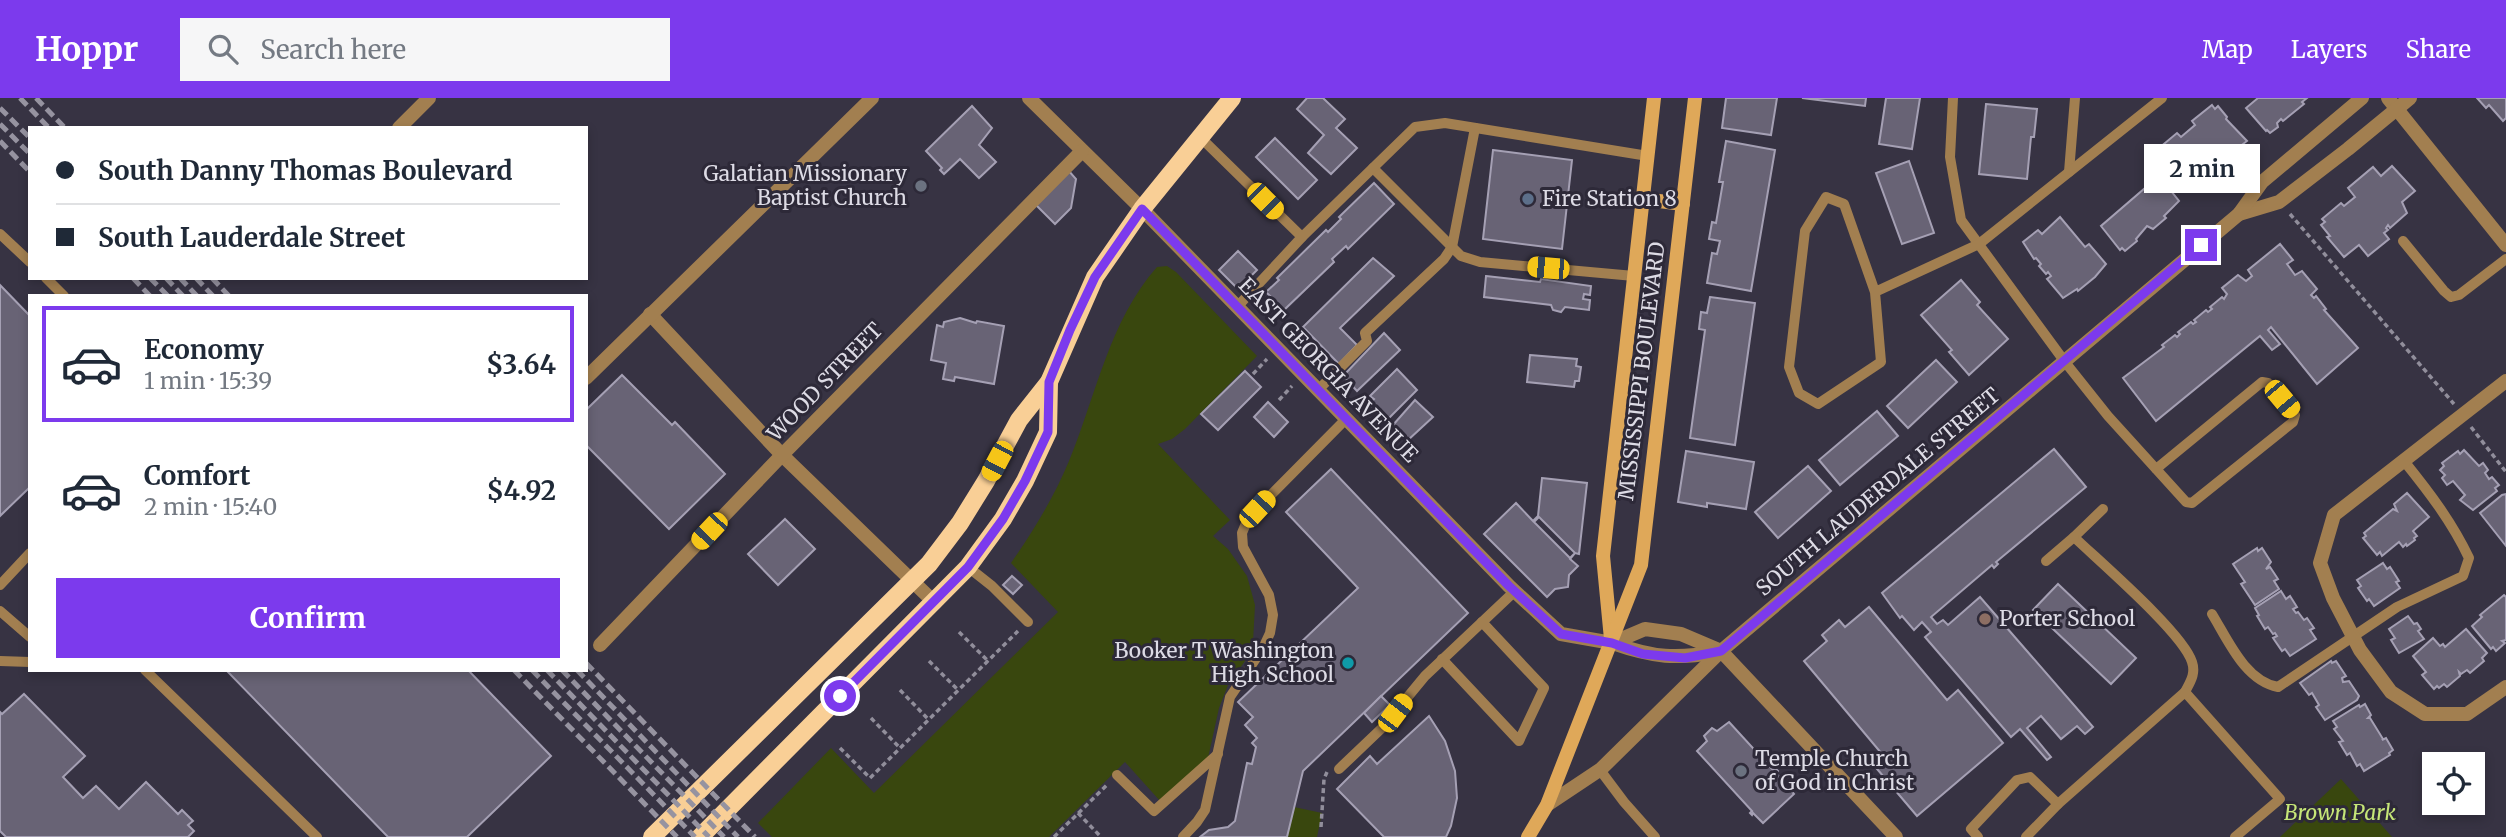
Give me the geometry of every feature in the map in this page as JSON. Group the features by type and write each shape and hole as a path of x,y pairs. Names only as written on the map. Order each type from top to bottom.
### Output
{"main road":[{"path":"652,837 912,582 960,523 1019,420 1049,382 1095,277 1142,209 1232,98"},
{"name":"MISSISSIPPI BOULEVARD","path":"1612,643 1603,556 1654,98"},
{"name":"MISSISSIPPI BOULEVARD","path":"1528,837 1547,805 1641,565 1695,98"},
{"path":"1643,199 1683,204"},
{"path":"700,837 968,567 1008,510 1048,432 1049,382"}],"street":[{"path":"401,126 429,98"},
{"path":"588,375 872,98"},
{"name":"EAST GEORGIA AVENUE","path":"1029,98 1142,209 1515,591 1561,634 1612,643 1643,654 1682,658 1721,651"},
{"name":"SOUTH LAUDERDALE STREET","path":"1547,805 1600,770 1721,651 2239,214 2262,182 2362,98"},
{"name":"SOUTH LAUDERDALE STREET","path":"2239,214 2279,202 2348,149 2392,103 2410,98"},
{"path":"2392,103 2506,246"},
{"name":"WOOD STREET","path":"600,645 782,455 1082,152"},
{"path":"650,314 782,455 934,603"},
{"path":"2506,381 2334,515 2320,563 2333,598 2354,638 2391,692 2425,714 2466,714 2506,687"},
{"path":"1612,643 1645,629 1681,634 1721,651 1896,837"}],"lane":[{"path":"1953,98 1950,157 1961,220 2108,416 2156,469 2186,502 2192,503 2293,422 2295,415 2268,383 2262,382 2156,469"},
{"path":"2069,172 2076,98"},
{"path":"1875,292 1979,244 2162,98"},
{"path":"1237,307 1302,237 1415,127 1445,124 1647,156"},
{"path":"1318,390 1367,341 1365,333 1444,259 1452,247 1475,128"},
{"path":"1200,137 1302,237"},
{"path":"1373,168 1461,256 1480,262 1634,276"},
{"path":"1826,197 1844,204 1875,292 1881,362 1818,404 1799,393 1789,367 1805,231 1826,197"},
{"path":"0,234 28,260"},
{"path":"2403,241 2451,297 2459,295 2506,259"},
{"path":"48,280 62,294"},
{"path":"1183,837 1205,810 1230,697 1270,633 1273,615 1264,583 1243,547 1242,533 1247,521 1266,499 1346,419"},
{"path":"2212,614 2244,665 2266,685 2278,687 2397,607 2463,576 2469,558 2435,498 2404,461"},
{"path":"2046,561 2103,509"},
{"path":"2026,837 2058,804 2185,692 2193,677 2192,661 2171,631 2074,537"},
{"path":"0,585 28,555"},
{"path":"968,567 992,586 1027,622"},
{"path":"1339,769 1382,728 1425,676 1515,591"},
{"path":"0,611 28,635"},
{"path":"1443,659 1519,741 1544,688 1482,622"},
{"path":"0,661 28,662"},
{"path":"147,672 317,837"},
{"path":"2185,692 2280,799 2235,837"},
{"path":"1116,775 1154,811 1218,754"},
{"path":"1600,770 1655,837"},
{"path":"1978,837 1971,829 2017,780 2030,777 2058,804"}],"path":[{"path":"2279,202 2446,392 2506,472"},
{"path":"1253,374 1267,359"},
{"path":"1279,400 1292,386"},
{"path":"840,748 870,778 1027,622"},
{"path":"959,632 988,661"},
{"path":"929,661 958,690"},
{"path":"900,690 929,720"},
{"path":"871,718 900,748"},
{"path":"1321,827 1324,779 1327,772 1339,769"},
{"path":"1054,837 1116,775"},
{"path":"1078,813 1101,837"}],"green space":[{"path":"1167,266 1176,272 1257,356 1185,429 1172,439 1158,444 1230,520 1213,536 1228,549 1247,576 1255,605 1253,642 1245,661 1228,685 1219,708 1208,758 1161,802 1125,762 1049,837 772,837 758,823 831,748 874,793 1058,612 1011,563 1043,513 1063,474 1105,360 1127,311 1157,267"},
{"name":"Brown Park","path":"2341,779 2392,837 2280,837"},
{"path":"1294,807 1322,813 1317,837 1287,837"}],"building":[{"path":"1307,98 1323,98 1345,119 1336,128 1357,148 1331,174 1308,153 1324,135 1297,109"},
{"path":"1726,98 1777,98 1771,135 1722,128"},
{"path":"1802,98 1866,98 1865,106"},
{"path":"1886,98 1920,98 1912,149 1879,144"},
{"path":"2258,98 2307,98 2302,102 2304,104 2283,121 2281,119 2277,123 2278,127 2270,133 2246,108"},
{"path":"2477,98 2506,98 2506,118 2503,121 2489,105 2486,108"},
{"path":"1986,104 2037,109 2027,179 1979,174"},
{"path":"2212,105 2215,109 2218,106 2226,119 2247,141 2243,144 2247,148 2228,163 2225,159 2221,163 2223,166 2216,172 2213,169 2208,172 2211,176 2193,191 2190,187 2187,190 2158,155 2161,153 2158,149 2177,133 2181,137 2195,125 2192,121"},
{"path":"972,106 992,128 979,145 996,162 979,178 960,159 944,174 940,170 942,168 926,151"},
{"path":"1275,138 1317,180 1298,199 1256,157"},
{"path":"1726,141 1775,150 1751,291 1707,283 1712,253 1717,254 1720,241 1709,239 1712,222 1716,223"},
{"name":"Fire Station 8","path":"1493,150 1572,160 1562,249 1483,239"},
{"path":"1909,161 1934,233 1902,244 1876,173"},
{"path":"2392,166 2415,191 2402,202 2407,213 2390,228 2388,225 2388,230 2384,233 2389,239 2368,256 2359,245 2344,257 2327,237 2330,236 2321,225 2325,222 2322,219 2341,203 2344,206 2355,197 2348,188 2373,167 2381,176"},
{"path":"1068,170 1076,179 1071,208 1055,224 1034,203"},
{"path":"2159,176 2179,201 2153,229 2147,226 2137,241 2125,251 2122,248 2120,250 2101,226"},
{"path":"1374,183 1394,204 1348,249 1346,246 1332,259 1334,262 1284,310 1266,292"},
{"path":"2060,217 2085,247 2089,244 2106,264 2078,291 2077,289 2063,298 2047,279 2051,276 2039,266 2041,264 2034,259 2023,242 2038,230 2042,234"},
{"path":"2280,244 2293,260 2287,264 2295,275 2302,271 2317,289 2311,295 2314,298 2316,296 2326,309 2324,310 2358,348 2317,384 2271,327 2268,330 2280,344 2272,350 2260,336 2156,421 2123,378 2164,347 2162,345 2175,335 2177,337 2180,334 2178,332 2191,322 2196,322 2194,320 2206,310 2208,312 2212,309 2210,307 2222,297 2224,299 2227,294 2222,288 2238,275 2246,281 2252,276 2248,270"},
{"path":"1238,251 1257,270 1238,289 1219,270"},
{"path":"1373,258 1394,276 1340,328 1357,345 1339,364 1303,327"},
{"path":"1486,276 1540,282 1541,279 1591,286 1590,295 1584,294 1583,299 1590,300 1589,310 1565,307 1561,312 1553,310 1551,305 1484,297"},
{"path":"1961,280 1980,302 1977,305 2008,339 1969,375 1949,352 1952,350 1921,315"},
{"path":"0,285 28,314 28,489 0,516"},
{"path":"1710,297 1755,303 1735,445 1690,438 1705,330 1699,329 1701,312 1707,313"},
{"path":"960,318 1004,326 994,384 955,377 954,381 943,379 946,363 931,360 937,325 943,327 944,322"},
{"path":"1384,333 1400,350 1357,391 1343,376"},
{"path":"1530,355 1577,359 1576,366 1581,367 1579,381 1575,381 1574,387 1527,382"},
{"path":"1936,360 1957,382 1908,428 1887,406"},
{"path":"1397,369 1417,390 1386,421 1369,404 1374,399 1370,396"},
{"path":"1245,371 1261,387 1218,430 1201,414"},
{"path":"622,375 672,425 675,422 725,474 669,529 588,447 588,408"},
{"path":"1415,400 1433,417 1408,440 1393,425"},
{"path":"1268,402 1288,422 1274,437 1254,417"},
{"path":"1877,411 1898,436 1840,485 1819,460"},
{"path":"2054,449 2086,487 1996,562 1998,564 1994,568 1992,565 1931,617 1937,624 1943,620 1948,625 1980,597 2093,727 2085,734 2077,726 2061,739 2041,716 2027,728 2051,757 2047,760 2020,729 2011,737 1925,637 1931,632 1922,622 1914,630 1902,616 1900,618 1882,593"},
{"path":"2464,450 2479,466 2483,463 2488,470 2485,473 2489,479 2492,477 2499,485 2495,488 2497,491 2473,510 2460,500 2465,495 2453,481 2447,485 2442,478 2445,475 2440,470 2444,466 2442,463 2458,451 2460,454"},
{"path":"1686,451 1754,462 1746,509 1678,502"},
{"path":"1808,466 1831,491 1778,538 1755,512"},
{"name":"Booker T Washington High School","path":"1331,469 1468,613 1303,771 1287,837 1200,837 1209,830 1228,827 1235,821 1247,763 1252,764 1256,747 1252,743 1257,738 1245,725 1253,717 1238,702 1358,588 1286,512"},
{"path":"1542,478 1587,483 1579,554 1575,553 1570,559 1578,566 1569,575 1568,587 1555,589 1547,597 1484,534 1516,503 1533,521 1538,516","holes":["1539,517 1575,553 1570,558 1534,522"]},
{"path":"2407,493 2429,517 2413,531 2417,536 2407,546 2406,544 2403,547 2399,542 2382,556 2380,552 2377,555 2363,538 2366,536 2364,533 2393,509 2397,511 2394,504"},
{"path":"2506,494 2506,546 2480,513"},
{"path":"785,519 815,549 778,585 748,554"},
{"path":"2257,548 2258,551 2262,548 2271,562 2266,569 2270,567 2278,579 2274,581 2279,589 2255,605 2241,584 2245,582 2233,564"},
{"path":"2383,563 2387,569 2390,567 2399,581 2396,582 2400,588 2374,606 2358,588 2361,586 2357,580"},
{"path":"1012,576 1022,585 1013,594 1003,585"},
{"path":"2058,584 2136,658 2111,684 2033,610"},
{"path":"2281,591 2286,599 2290,596 2297,607 2293,609 2296,613 2304,620 2307,618 2314,628 2310,630 2316,639 2290,656 2285,649 2282,651 2273,638 2277,636 2275,633 2268,627 2265,629 2255,608"},
{"path":"2504,595 2506,640 2502,641 2505,643 2496,651 2493,647 2491,649 2472,626 2482,617 2480,615"},
{"path":"1869,607 1947,700 1958,690 2003,743 1917,816 1872,763 1882,754 1804,661 1827,641 1822,635 1839,620 1845,627"},
{"path":"2408,616 2414,624 2417,623 2421,629 2418,631 2424,639 2399,653 2391,640 2395,638 2389,629"},
{"path":"2466,629 2487,653 2482,658 2484,661 2470,673 2467,670 2461,674 2459,672 2460,676 2447,687 2444,684 2434,689 2422,675 2426,672 2413,656 2433,638 2440,646 2443,644 2445,647"},
{"path":"2331,661 2336,661 2346,676 2342,678 2343,682 2349,681 2359,696 2357,700 2325,720 2316,707 2319,705 2312,693 2309,695 2300,683"},
{"path":"228,672 470,672 551,756 467,837 388,837"},
{"path":"24,694 85,756 63,777 83,798 96,786 119,809 146,782 178,814 182,810 193,821 188,825 194,831 188,837 6,837 0,831 0,712 2,714"},
{"path":"1381,696 1390,705 1372,722 1364,713"},
{"path":"2365,704 2371,715 2368,718 2382,740 2386,738 2393,750 2390,755 2364,771 2360,764 2357,766 2350,753 2347,755 2339,742 2343,741 2334,729 2337,727 2333,721"},
{"path":"1429,716 1445,741 1455,771 1457,798 1451,826 1446,837 1384,837 1337,789 1370,756 1377,764"},
{"path":"1729,722 1773,770 1775,768 1778,771 1776,773 1794,794 1763,823 1750,813 1752,811 1697,751 1707,741 1704,736 1712,728 1717,731"}],"railway":[{"path":"20,98 47,126"},
{"path":"36,98 63,126"},
{"path":"0,108 28,136"},
{"path":"0,124 28,152"},
{"path":"0,141 28,170"},
{"path":"135,280 148,294"},
{"path":"152,280 166,294"},
{"path":"168,280 181,294"},
{"path":"182,280 195,294"},
{"path":"198,280 211,294"},
{"path":"214,280 227,294"},
{"path":"588,665 755,837"},
{"path":"516,672 677,837"},
{"path":"534,672 695,837"},
{"path":"549,672 709,837"},
{"path":"564,672 724,837"},
{"path":"579,672 738,837"}],"place":[{"name":"Galatian Missionary Baptist Church","path":"921,186"},
{"name":"Fire Station 8","path":"1528,199"},
{"name":"Porter School","path":"1985,619"},
{"name":"Booker T Washington High School","path":"1348,663"},
{"name":"Temple Church of God in Christ","path":"1741,771"}],"route":[{"path":"840,696 968,567 1003,519 1048,432 1049,382 1070,330 1095,277 1142,209 1509,586 1561,634 1612,643 1643,654 1682,658 1721,651 2201,245"}]}
